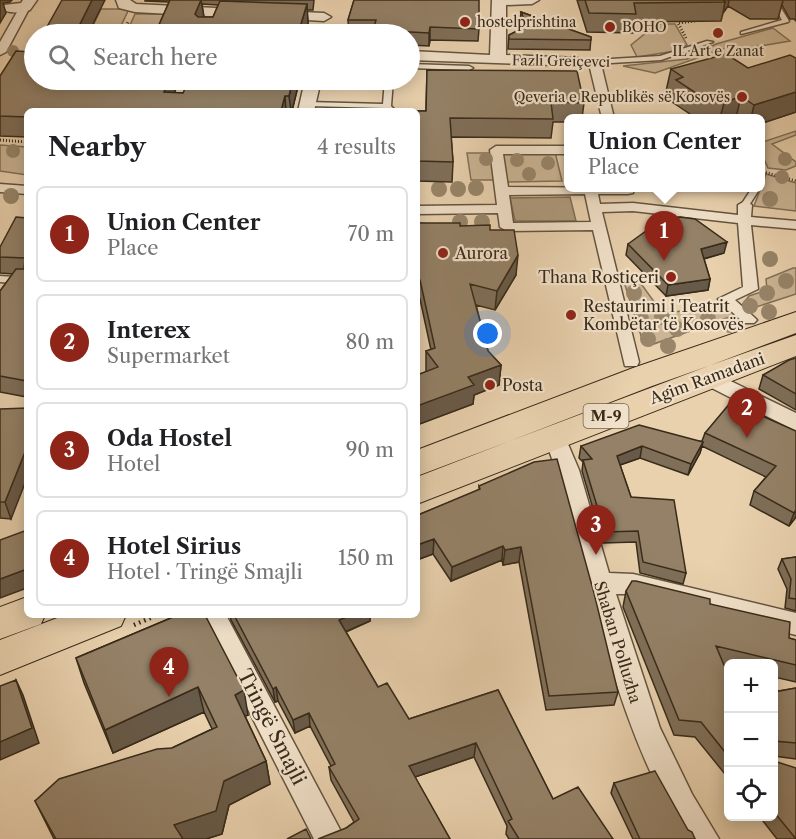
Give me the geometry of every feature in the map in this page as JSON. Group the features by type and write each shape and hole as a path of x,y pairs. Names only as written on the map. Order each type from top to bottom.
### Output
{"main road":[{"name":"Agim Ramadani","path":"420,462 653,372 796,322"},
{"name":"Agim Ramadani","path":"420,490 554,436 796,345"},
{"path":"0,623 24,614"},
{"path":"0,658 100,618"}],"street":[{"path":"123,0 124,5 135,8 221,12 213,24"},
{"path":"498,58 499,1 532,0"},
{"path":"323,24 327,1"},
{"path":"9,8 28,4"},
{"path":"0,52 28,4"},
{"path":"260,14 324,17"},
{"name":"Fazli Greiçevci","path":"420,56 498,58 509,62 578,63"},
{"path":"596,68 607,114"},
{"path":"307,108 311,90"},
{"path":"564,150 496,150 507,227 600,226"},
{"path":"0,188 24,190"},
{"path":"501,191 564,190"},
{"path":"591,192 631,362"},
{"path":"629,192 633,207"},
{"path":"596,208 633,207 744,212 796,225"},
{"path":"420,210 504,209"},
{"path":"744,212 751,289 725,299 748,320"},
{"path":"708,377 796,423"},
{"name":"Shaban Polluzha","path":"554,436 568,465 581,522 636,703 681,808 704,839"},
{"path":"600,583 643,586 796,624"},
{"name":"Tringë Smajli","path":"215,618 330,839"}],"lane":[{"path":"775,0 786,1"},
{"path":"743,33 786,21 775,0"},
{"name":"Fazli Greiçevci","path":"578,63 661,58 709,42"},
{"path":"420,66 470,68"},
{"path":"307,108 389,108 389,90"},
{"path":"744,212 754,192"},
{"path":"0,279 24,281"}],"path":[{"path":"691,10 696,21 678,23 692,49"},
{"path":"0,140 24,141"},
{"path":"765,172 796,181"}],"shaded area":[{"path":"101,9 129,9 122,24 94,24"},
{"path":"135,14 169,14 164,24 130,24"},
{"path":"657,24 675,24 687,45 675,51 637,57 631,45"},
{"path":"773,28 790,41 742,49 731,46 655,73 623,66 687,59 716,44"},
{"path":"796,131 796,135 772,144 796,162 796,166 786,170 768,168 765,161 765,141"},
{"path":"0,145 24,147 24,175 0,171"},
{"path":"555,152 562,181 504,182 499,153"},
{"path":"467,153 492,153 495,180 471,180"},
{"path":"766,174 796,183 796,211 754,206 759,192 765,192"},
{"path":"570,197 576,221 515,221 510,198"},
{"path":"796,268 796,294 747,310 742,305 749,296 767,290 766,279"},
{"path":"639,281 663,314 723,304 735,315 648,346 642,339 624,282"}],"building":[{"path":"62,0 92,0 80,24 49,24"},
{"path":"170,0 201,0 195,14 198,17 213,17 220,1 307,4 301,24 159,24"},
{"path":"354,0 479,0 479,29 430,27 429,33 420,33 420,24 375,24 376,20 348,20"},
{"path":"585,0 723,0 725,2 634,3 636,14 589,13"},
{"path":"521,12 591,37 591,40 509,39 509,35 527,26"},
{"path":"16,51 24,51 24,90 165,90 164,92 183,93 184,90 290,90 289,96 285,96 282,108 24,108 24,117 0,116 0,76"},
{"path":"726,54 748,68 790,55 796,58 796,92 754,105 741,96 724,103 708,101 676,80 683,77 671,69"},
{"path":"427,70 577,71 584,103 551,102 553,119 450,118 453,162 420,161 420,111 426,111"},
{"path":"16,217 24,218 24,258 0,257 0,247"},
{"path":"680,217 695,219 727,242 701,249 710,279 668,285 628,244 653,226"},
{"path":"420,223 460,223 460,226 490,225 490,230 514,230 518,255 497,291 470,284 488,351 501,365 468,377 474,385 420,405 420,374 438,367 426,351 435,348 420,280"},
{"path":"16,269 24,269 24,380 0,376 0,291"},
{"path":"796,358 796,394 763,375 789,360"},
{"path":"731,402 796,431 796,510 794,513 754,491 776,466 705,433"},
{"path":"24,408 24,454 5,502 0,502 0,409"},
{"path":"639,425 703,442 691,464 642,446 617,456 631,497 674,500 686,573 643,562 638,531 605,532 583,460 592,459 581,446"},
{"path":"557,459 594,593 618,692 549,696 521,547 505,550 503,546 452,567 434,539 420,544 420,514 480,489 479,486 534,462"},
{"path":"24,531 24,570 0,579 0,540"},
{"path":"796,557 796,599 789,598 791,579 782,559"},
{"path":"632,581 636,581 710,599 710,604 790,622 789,638 796,640 796,665 716,646 724,665 724,751 701,722 679,720 626,591"},
{"path":"171,618 207,618 244,690 235,695 266,761 224,781 216,811 174,825 183,839 56,839 35,801 59,779 157,749 172,748 217,727 198,687 105,730 76,658"},
{"path":"236,618 344,618 339,620 378,687 387,683 409,719 498,690 553,799 578,787 613,839 519,839 508,821 512,819 476,743 409,766 450,839 318,839 346,828 359,819 329,767 335,764 309,713 293,720 276,687 273,689"},
{"path":"16,680 32,728 0,742 0,686"},
{"path":"796,688 796,743 778,741 778,691"},
{"path":"778,762 796,768 796,839 778,817"},
{"path":"655,771 695,839 640,839 614,783"},
{"path":"306,829 311,839 287,839"}],"place":[{"name":"hostelprishtina","path":"465,22"},
{"name":"BOHO","path":"610,27"},
{"name":"IL Art e Zanat","path":"718,33"},
{"name":"Qeveria e Republikës së Kosovës","path":"742,97"},
{"name":"Aurora","path":"443,253"},
{"name":"Union Center","path":"664,261"},
{"name":"Thana Rostiçeri","path":"671,277"},
{"name":"Restaurimi i Teatrit Kombëtar të Kosovës","path":"571,315"},
{"name":"Posta","path":"490,385"},
{"name":"Interex","path":"747,438"},
{"name":"Oda Hostel","path":"596,555"},
{"name":"Hotel Sirius","path":"169,697"}]}
